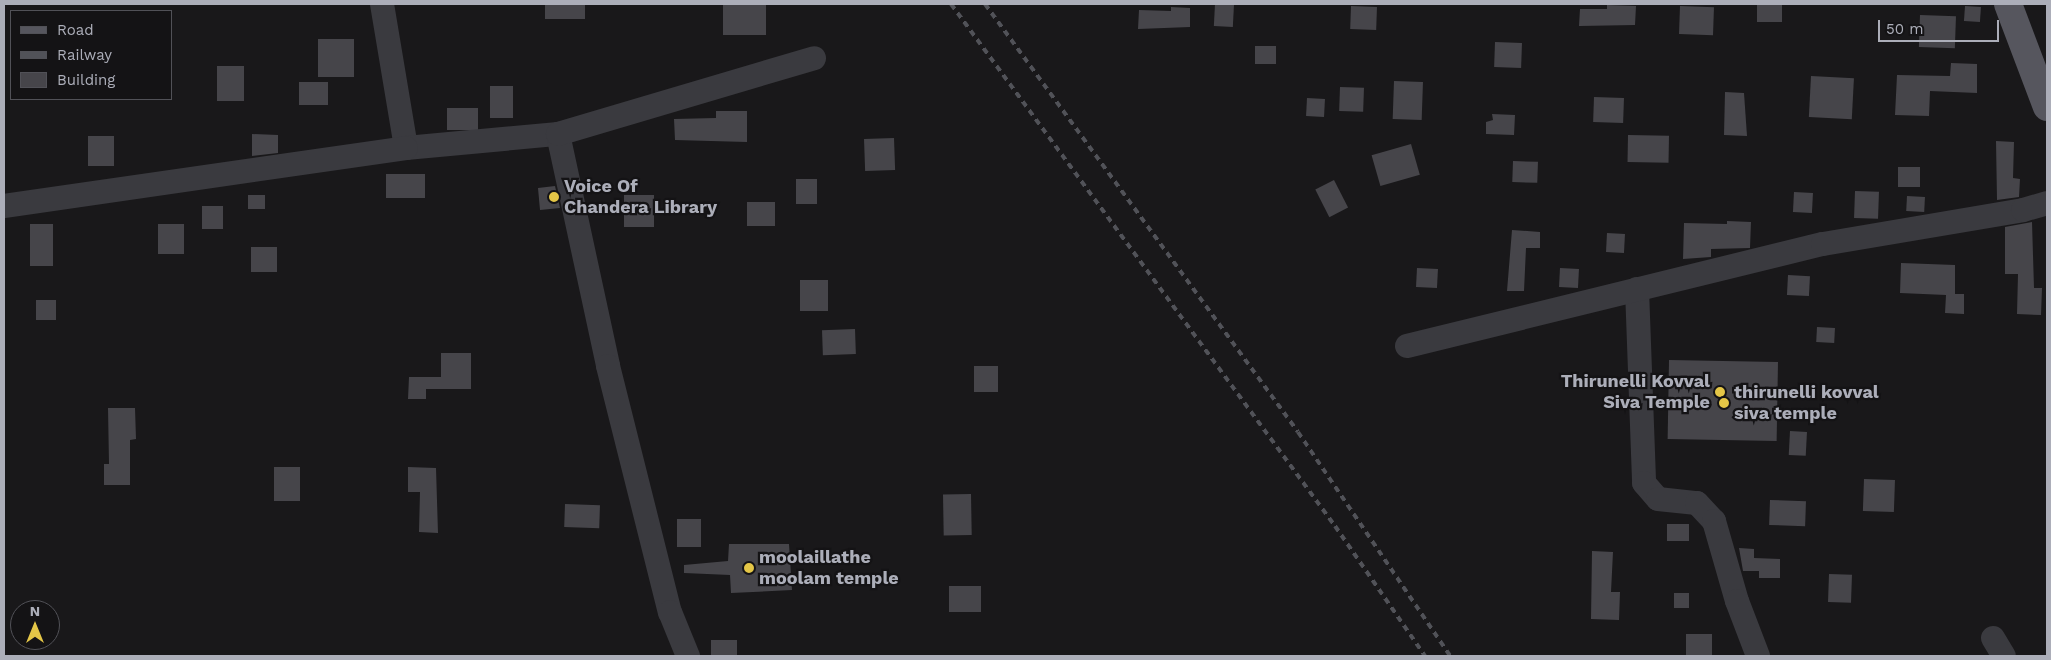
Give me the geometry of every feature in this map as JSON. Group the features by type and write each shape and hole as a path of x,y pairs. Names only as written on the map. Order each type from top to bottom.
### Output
{"main road":[{"path":"2008,4 2047,107"}],"street":[{"path":"382,4 406,148"},
{"path":"4,206 406,148 558,134 814,58"},
{"path":"558,134 611,375 670,612 688,656"},
{"path":"1407,346 1823,244 2023,210 2047,203"},
{"path":"1637,289 1644,483 1658,499 1697,503 1714,521 1737,601 1758,656"}],"building":[{"path":"545,4 585,4 585,19 545,19"},
{"path":"723,4 766,4 766,35 723,35"},
{"path":"1215,4 1234,5 1233,27 1214,26"},
{"path":"1757,4 1782,4 1782,22 1757,22"},
{"path":"1607,5 1636,6 1635,25 1579,26 1580,9 1607,9"},
{"path":"1351,6 1377,7 1376,30 1350,29"},
{"path":"1680,6 1714,7 1713,35 1679,34"},
{"path":"1965,6 1981,7 1980,22 1964,21"},
{"path":"1171,7 1190,8 1190,27 1138,29 1139,10 1171,11"},
{"path":"1920,15 1956,16 1955,48 1919,47"},
{"path":"318,39 354,39 354,77 318,77"},
{"path":"1495,42 1522,43 1521,68 1494,67"},
{"path":"1255,46 1276,46 1276,64 1255,64"},
{"path":"1951,63 1977,64 1977,93 1930,91 1929,116 1895,115 1897,75 1950,76"},
{"path":"217,66 244,66 244,101 217,101"},
{"path":"1811,76 1854,78 1852,119 1809,117"},
{"path":"1394,81 1423,82 1422,120 1393,119"},
{"path":"299,82 328,82 328,105 299,105"},
{"path":"490,86 513,86 513,118 490,118"},
{"path":"1340,87 1364,88 1363,112 1339,111"},
{"path":"1725,92 1744,93 1747,136 1724,135"},
{"path":"1594,97 1624,98 1623,123 1593,122"},
{"path":"1307,98 1325,99 1324,117 1306,116"},
{"path":"447,108 478,108 478,130 447,130"},
{"path":"716,111 747,111 747,142 675,140 674,119 716,118"},
{"path":"1492,114 1515,115 1514,135 1486,134 1486,122 1493,120"},
{"path":"252,134 278,135 278,153 252,156"},
{"path":"1628,135 1669,136 1669,163 1628,162"},
{"path":"88,136 114,136 114,166 88,166"},
{"path":"894,138 895,170 865,171 864,139"},
{"path":"1996,141 2014,142 2013,178 2020,179 2019,197 1997,200"},
{"path":"1411,144 1420,175 1380,186 1372,155"},
{"path":"1513,161 1538,162 1537,183 1512,182"},
{"path":"1898,167 1920,167 1920,187 1898,187"},
{"path":"386,174 425,174 425,198 386,198"},
{"path":"796,179 817,179 817,204 796,204"},
{"path":"1334,180 1348,208 1329,217 1315,190"},
{"name":"Voice Of Chandera Library","path":"555,186 560,208 540,210 538,188"},
{"path":"1855,191 1879,192 1878,219 1854,218"},
{"path":"1794,192 1813,193 1812,213 1793,212"},
{"path":"248,195 265,195 265,209 248,209"},
{"path":"624,195 654,195 654,227 624,227"},
{"path":"1907,196 1925,197 1924,212 1906,211"},
{"path":"747,202 775,202 775,226 747,226"},
{"path":"202,206 223,206 223,229 202,229"},
{"path":"1727,221 1751,222 1750,248 1711,249 1711,257 1683,259 1684,223 1727,224"},
{"path":"2032,222 2034,288 2042,288 2041,315 2017,314 2018,274 2005,274 2005,227"},
{"path":"30,224 53,224 53,266 30,266"},
{"path":"158,224 184,224 184,254 158,254"},
{"path":"1512,230 1540,232 1540,248 1526,248 1524,291 1507,291"},
{"path":"1607,233 1625,234 1624,253 1606,252"},
{"path":"251,247 277,247 277,272 251,272"},
{"path":"1901,263 1955,265 1955,294 1964,294 1964,314 1945,313 1946,295 1900,293"},
{"path":"1417,268 1438,269 1437,288 1416,287"},
{"path":"1560,268 1579,269 1578,288 1559,287"},
{"path":"1788,275 1810,276 1809,296 1787,295"},
{"path":"800,280 828,280 828,311 800,311"},
{"path":"36,300 56,300 56,320 36,320"},
{"path":"1817,327 1835,328 1834,343 1816,342"},
{"path":"855,329 856,354 823,355 822,330"},
{"path":"441,353 471,353 471,389 426,389 426,399 408,399 409,377 441,377"},
{"name":"thirunelli kovval siva temple","path":"1669,360 1778,362 1777,441 1668,439"},
{"path":"974,366 998,366 998,392 974,392"},
{"path":"108,408 135,408 136,439 130,440 130,485 104,485 104,464 109,464"},
{"path":"1790,431 1807,432 1806,456 1789,455"},
{"path":"274,467 300,467 300,501 274,501"},
{"path":"408,467 436,468 438,533 419,532 420,492 408,492"},
{"path":"1864,479 1895,480 1894,512 1863,511"},
{"path":"943,494 971,494 972,535 944,535"},
{"path":"1770,500 1806,501 1805,526 1769,525"},
{"path":"565,504 600,505 599,528 564,527"},
{"path":"677,519 701,519 701,547 677,547"},
{"path":"1667,524 1689,524 1689,541 1667,541"},
{"name":"moolaillathe moolam temple","path":"729,544 789,544 792,590 731,593 730,575 684,573 684,565 728,561"},
{"path":"1739,548 1754,549 1754,558 1780,559 1780,578 1759,578 1759,571 1743,571"},
{"path":"1592,551 1613,552 1611,592 1620,592 1619,620 1591,619"},
{"path":"1829,574 1852,575 1851,603 1828,602"},
{"path":"949,586 981,586 981,612 949,612"},
{"path":"1674,593 1689,593 1689,608 1674,608"},
{"path":"1686,634 1712,634 1712,656 1686,656"},
{"path":"711,640 737,640 737,656 711,656"}],"railway":[{"path":"951,4 1335,526 1425,656"},
{"path":"985,4 1298,432 1450,656"}],"place":[{"name":"Voice Of Chandera Library","path":"554,197"},
{"name":"Thirunelli Kovval Siva Temple","path":"1720,392"},
{"name":"thirunelli kovval siva temple","path":"1724,403"},
{"name":"moolaillathe moolam temple","path":"749,568"}]}
